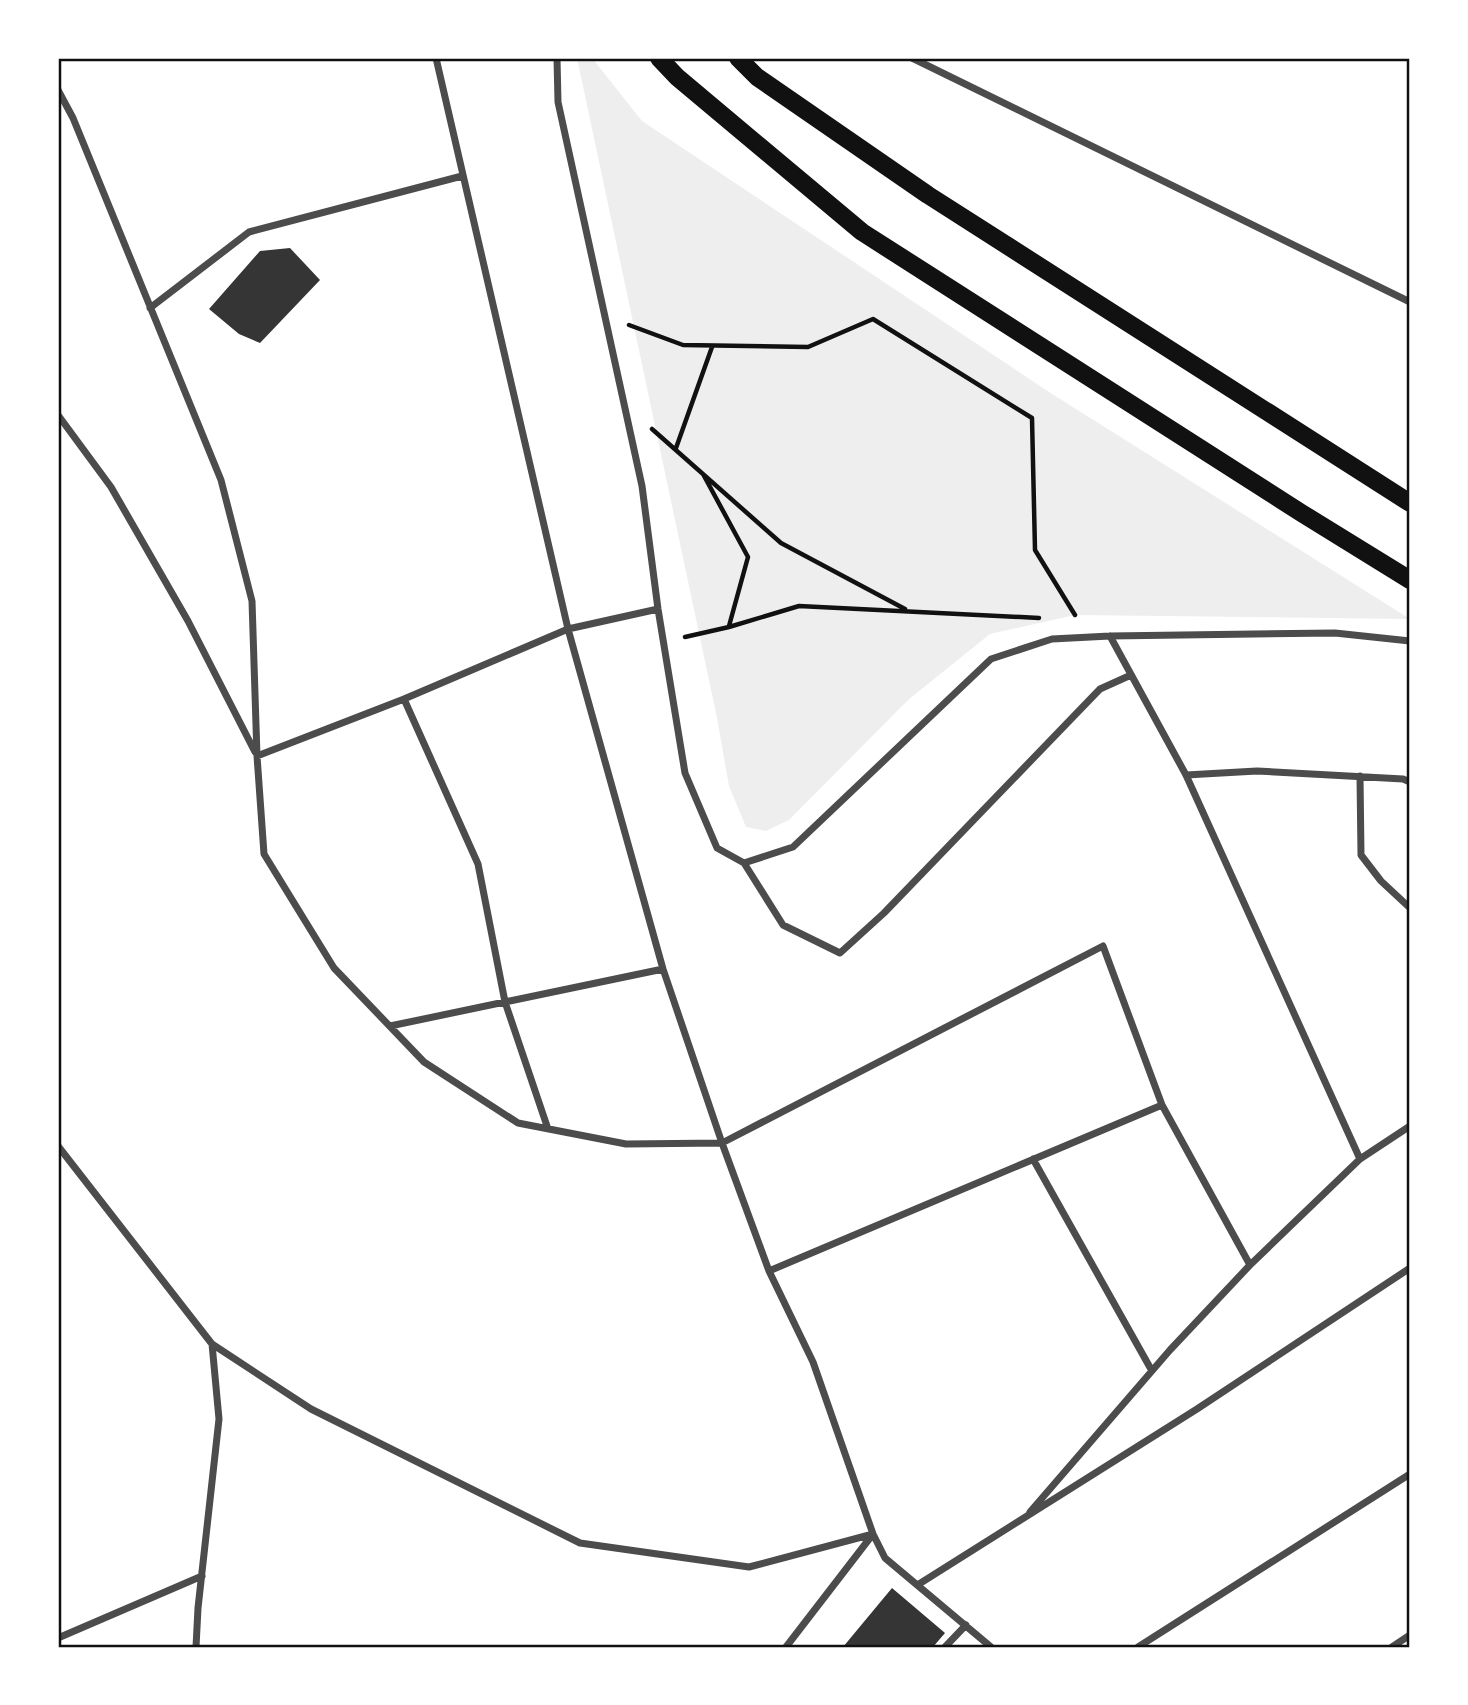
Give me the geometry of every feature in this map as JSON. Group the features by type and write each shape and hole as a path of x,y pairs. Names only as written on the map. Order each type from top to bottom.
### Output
{"main road":[{"path":"659,58 677,77 862,232 1410,580"},
{"path":"738,58 757,78 928,195 1410,503"}],"street":[{"path":"436,58 568,629 663,968 722,1143 769,1270 813,1362 873,1534 885,1558 991,1647"},
{"path":"557,58 558,102 642,486 658,609 685,773 717,848 744,863 783,925 841,953 884,914 1100,689 1131,675"},
{"path":"912,58 1410,302"},
{"path":"58,90 72,118 221,480 252,601 257,756 264,855 334,968 424,1062 518,1123 626,1144 722,1143 1103,946 1161,1105 1250,1265"},
{"path":"150,308 249,232 462,176"},
{"path":"58,415 111,487 188,621 257,756"},
{"path":"257,756 404,699 568,629 658,609"},
{"path":"744,863 793,847 991,659 1052,639 1110,636 1335,633 1410,641"},
{"path":"1110,636 1186,775 1360,1159"},
{"path":"404,699 478,864 505,1002 548,1129"},
{"path":"1186,775 1257,771 1403,779 1410,782"},
{"path":"1360,776 1361,855 1381,881 1410,908"},
{"path":"390,1026 663,968"},
{"path":"769,1270 1161,1105"},
{"path":"1025,1518 1152,1371 1250,1265 1360,1159 1410,1126"},
{"path":"58,1146 212,1344 311,1409 580,1543 749,1567 873,1534"},
{"path":"1033,1159 1152,1371"},
{"path":"919,1584 1197,1409 1410,1268"},
{"path":"196,1647 219,1419 212,1344"},
{"path":"1138,1647 1410,1474"},
{"path":"786,1647 873,1534"},
{"path":"58,1638 202,1576"},
{"path":"945,1647 966,1625"},
{"path":"1392,1647 1410,1635"}],"path":[{"path":"604,315 683,345 712,346 808,347 873,319 1032,418 1035,550 1075,615 1067,617"},
{"path":"676,448 712,346"},
{"path":"624,406 676,448 780,543 909,612"},
{"path":"701,471 748,557 729,627"},
{"path":"663,642 729,627 799,606 1045,618"}],"shaded area":[{"path":"577,58 592,58 642,121 1049,392 1410,619 1075,615 990,634 908,700 789,820 766,831 746,827 729,786 717,718"}],"building":[{"path":"290,248 320,280 260,343 239,334 209,309 260,251"},
{"path":"892,1588 945,1633 933,1647 843,1647"}]}
